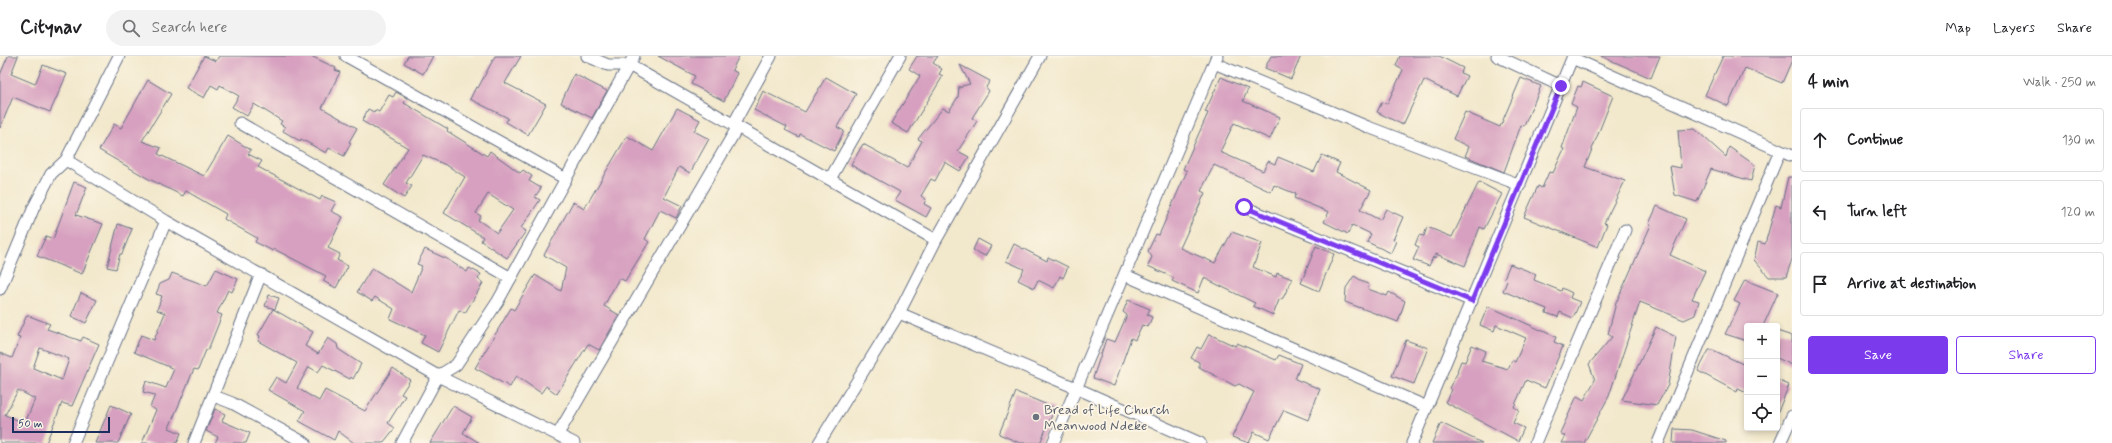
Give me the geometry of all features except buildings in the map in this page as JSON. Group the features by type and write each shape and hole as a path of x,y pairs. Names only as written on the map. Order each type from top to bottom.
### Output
{"street":[{"path":"0,289 51,174 66,160 119,56"},
{"path":"346,56 566,179"},
{"path":"587,56 608,65 631,60 735,127 830,179 936,240"},
{"path":"558,434 735,127 771,56"},
{"path":"830,179 900,56"},
{"path":"819,443 899,314 936,240 1040,56"},
{"path":"1497,56 1561,86"},
{"path":"1412,443 1572,57 1792,156"},
{"path":"1053,443 1216,59 1368,127 1520,185"},
{"path":"402,443 438,376 456,365 498,301 631,60"},
{"path":"240,123 511,278"},
{"path":"1658,443 1780,151"},
{"path":"66,160 166,221 438,376 574,443"},
{"path":"1244,207 1472,301"},
{"path":"73,443 166,221"},
{"path":"1535,443 1625,230"},
{"path":"194,443 214,396 261,274"},
{"path":"1125,275 1427,406"},
{"path":"899,314 1076,388 1200,443"},
{"path":"214,396 232,403 305,443"},
{"path":"1780,443 1792,416"}],"place":[{"name":"Bread of Life Church Meanwood Ndeke","path":"1036,417"}],"route":[{"path":"1244,207 1472,301 1561,86"}]}
